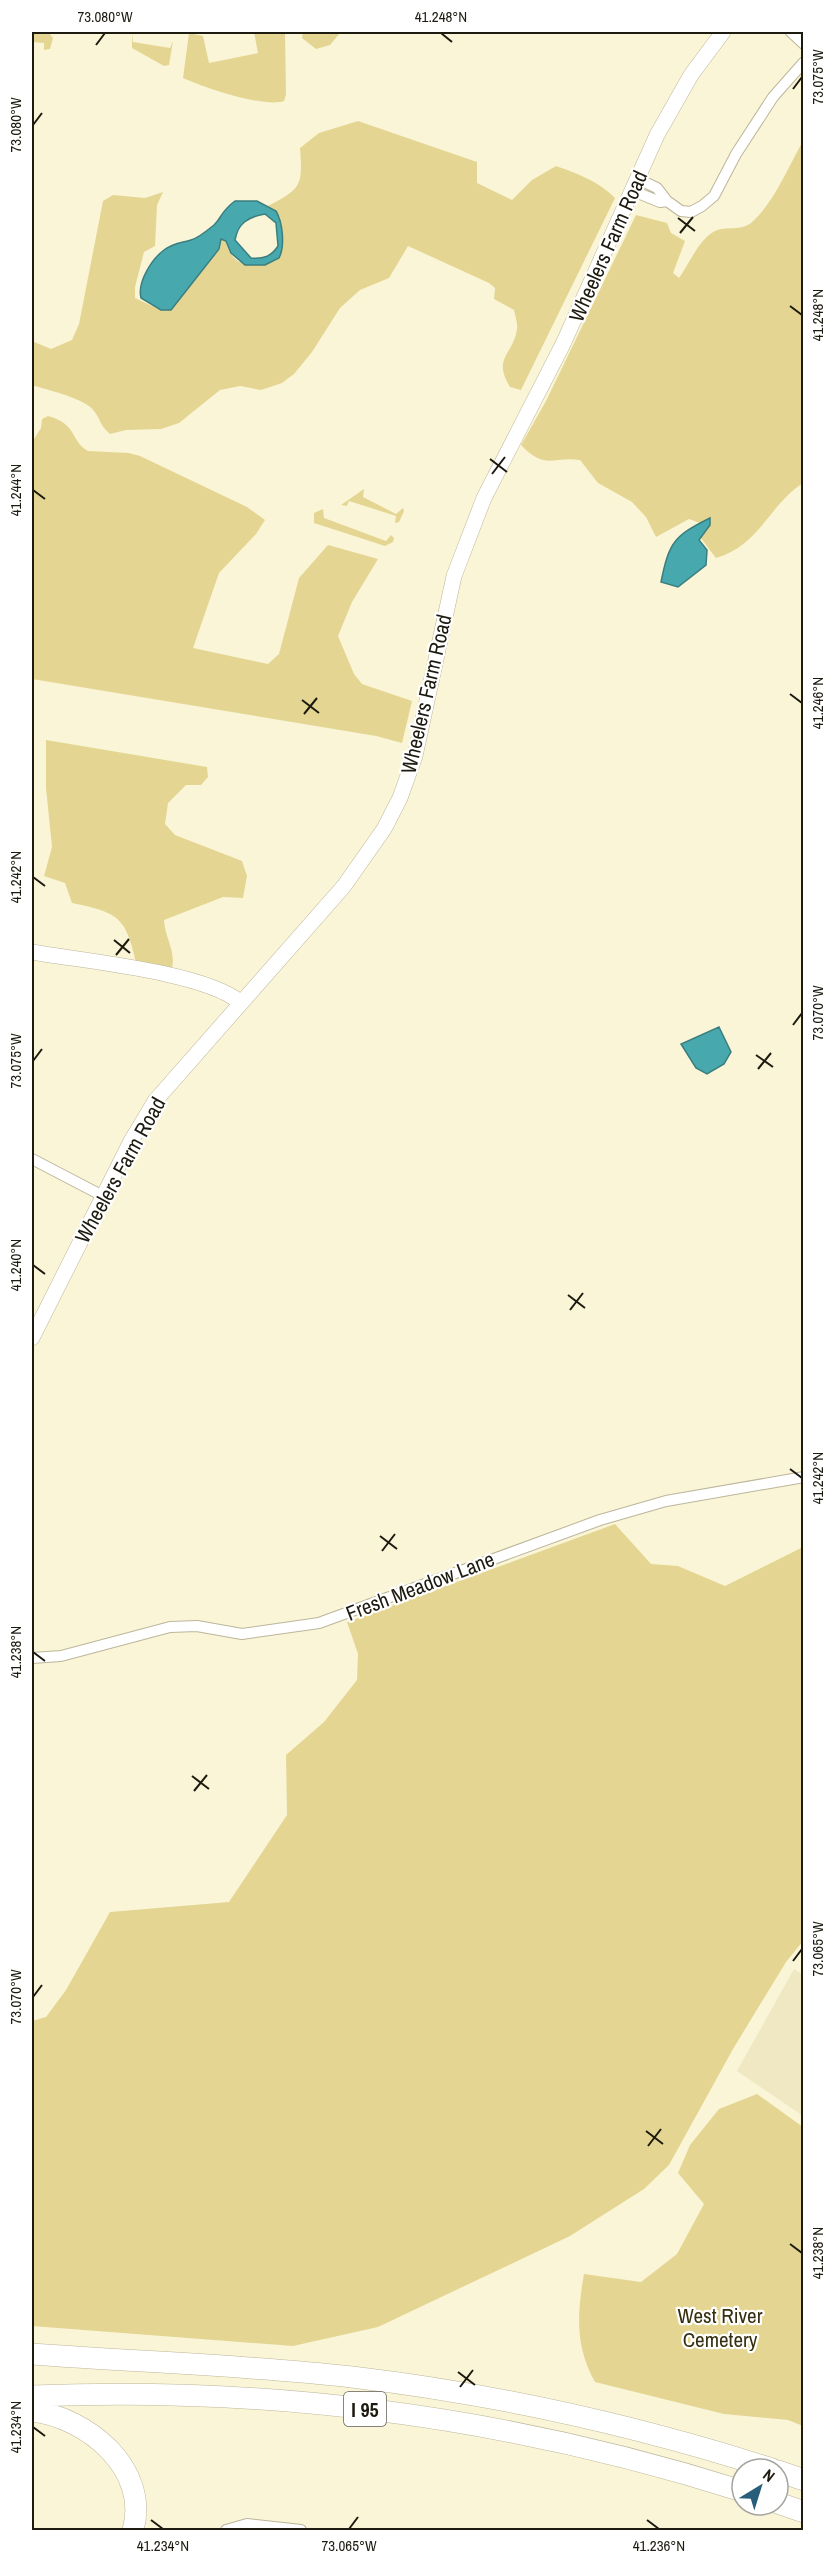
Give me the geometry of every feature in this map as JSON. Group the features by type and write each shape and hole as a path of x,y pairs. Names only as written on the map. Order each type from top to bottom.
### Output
{"highway":[{"path":"32,2354 188,2365"},
{"name":"I 95","path":"32,2366 188,2365 320,2374 485,2396 648,2432 732,2457"},
{"name":"I 95","path":"32,2396 121,2394 224,2396 394,2412 571,2445 730,2488"},
{"path":"32,2411 75,2423 91,2434 113,2455 126,2472 134,2489 136,2508 133,2530"}],"main road":[{"name":"Wheelers Farm Road","path":"32,1338 103,1196 155,1101 356,872 392,814 420,739 446,611 463,549 496,471 563,344 672,106 723,32"},
{"path":"32,952 190,980 225,991 240,1002"}],"street":[{"path":"791,32 804,44"},
{"path":"636,185 660,202 667,201 688,213 710,200 773,97 804,62"},
{"path":"32,1159 103,1196"},
{"name":"Fresh Meadow Lane","path":"32,1658 61,1656 170,1627 197,1626 242,1634 312,1624 600,1520 666,1501 804,1477"},
{"path":"226,2530 247,2524 301,2530"}],"shaded area":[{"path":"794,1969 803,1975 803,2116 737,2071"}],"green space":[{"path":"32,32 50,34 53,38 50,49 44,50 44,43 32,42"},
{"path":"254,32 285,32 286,94 284,101 262,102 248,99 183,78 189,33 203,36 209,63 258,53"},
{"path":"303,32 341,32 330,45 316,49 302,38"},
{"path":"132,33 133,42 170,48 173,41 169,65 164,66 132,48"},
{"path":"358,121 477,162 477,183 512,200 532,180 556,166 595,183 615,198 521,390 510,387 503,369 505,357 517,329 514,310 494,299 495,288 489,283 408,246 389,278 360,290 340,308 312,352 294,374 282,383 261,390 240,386 220,390 179,423 161,429 126,430 110,434 96,414 83,402 32,385 32,341 51,349 72,340 79,324 103,201 113,195 145,198 163,192 157,205 155,246 144,252 135,287 135,298 161,310 171,310 219,250 221,239 226,241 234,258 246,264 262,263 279,258 280,217 268,206 287,195 298,185 301,171 300,148 319,133"},
{"path":"803,141 803,483 791,492 754,535 731,552 716,558 700,537 703,521 700,523 689,519 656,537 646,517 632,502 598,483 580,460 544,460 537,458 521,445 546,401 636,215 667,223 671,233 685,241 673,273 679,278 699,246 709,235 715,231 747,225 759,215 774,195"},
{"path":"48,416 64,423 82,447 88,451 129,453 140,456 247,507 265,520 256,534 219,573 193,648 268,664 279,654 299,578 328,545 378,559 352,602 338,636 354,674 362,684 412,701 402,743 376,736 32,679 32,442 41,428 42,419"},
{"path":"364,489 363,497 396,514 403,508 399,522 395,523 396,516 349,501 347,506 341,505"},
{"path":"323,509 324,518 386,541 391,535 394,538 393,542 385,546 314,523 314,513"},
{"path":"46,740 207,767 208,777 201,785 186,785 168,803 165,824 175,835 242,861 247,876 243,898 223,897 164,920 173,956 172,968 137,966 129,937 119,920 101,910 72,903 65,883 44,876 52,847 46,788"},
{"path":"615,1524 651,1564 678,1566 725,1586 803,1547 803,1941 786,1962 733,2049 669,2165 644,2189 570,2236 378,2327 293,2346 32,2326 32,2021 46,2017 66,1990 110,1912 229,1902 287,1815 286,1755 324,1722 357,1680 358,1654 347,1622"},
{"name":"West River Cemetery","path":"757,2094 803,2127 803,2426 788,2420 724,2414 595,2382 584,2356 579,2330 584,2274 641,2282 677,2254 704,2204 678,2173 690,2145 719,2109"}],"water":[{"path":"235,201 257,201 276,211 282,234 279,258 265,265 245,265 231,253 226,241 221,239 219,249 171,310 161,310 141,298 143,278 159,254 171,246 203,234 216,223","holes":["265,214 276,223 278,246 273,253 266,256 251,258 235,240 241,225 254,217"]},
{"path":"710,518 710,525 699,540 707,550 706,565 678,587 661,582 667,558 675,542 688,530"},
{"path":"719,1027 731,1052 724,1064 707,1074 696,1068 681,1044"}]}
